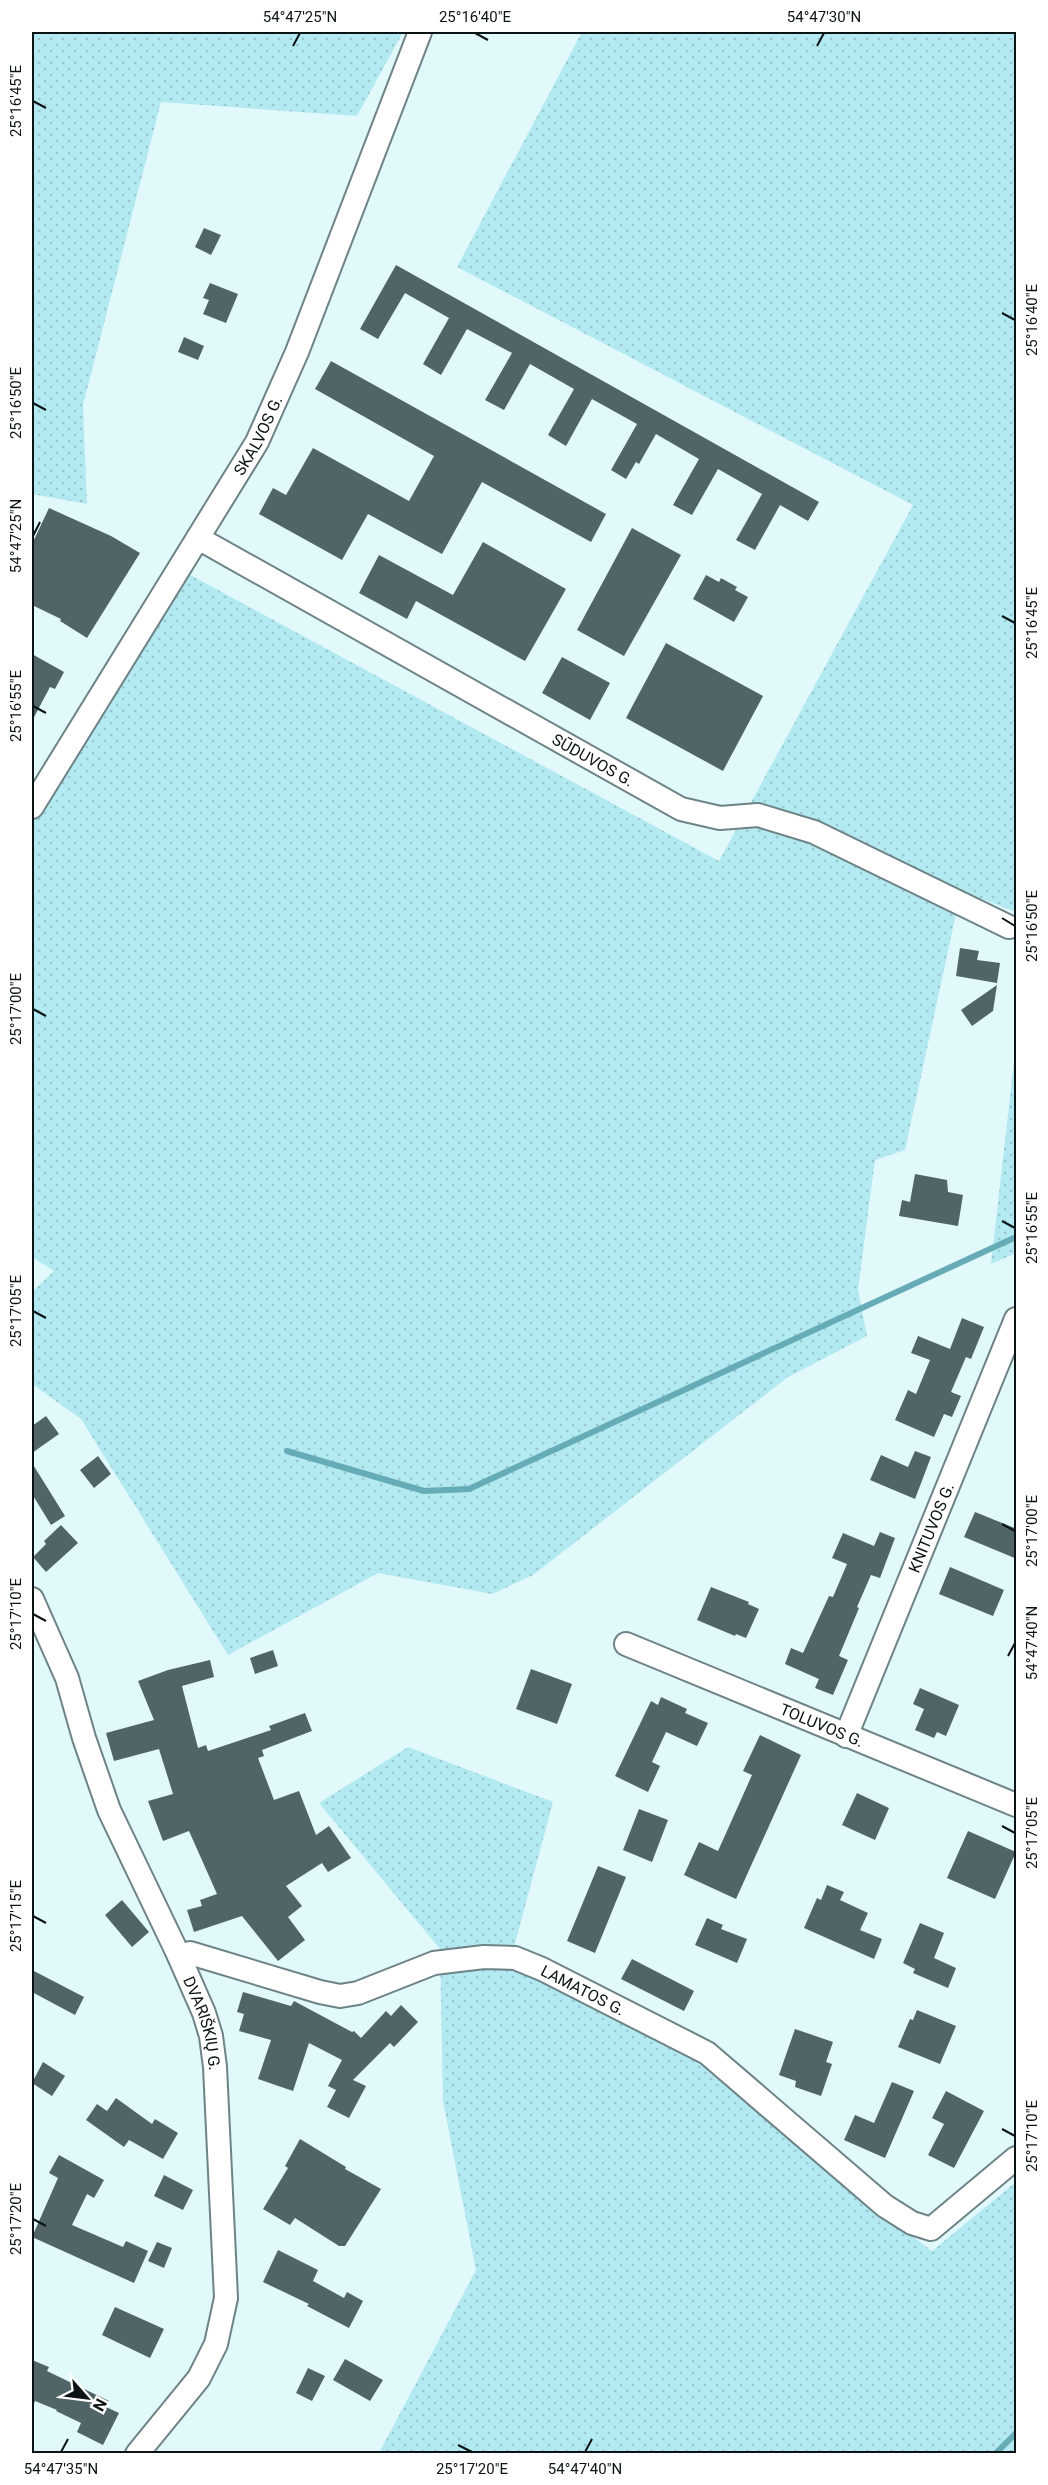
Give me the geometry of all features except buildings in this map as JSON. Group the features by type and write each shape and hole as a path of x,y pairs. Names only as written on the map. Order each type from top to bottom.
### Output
{"street":[{"name":"SKALVOS G.","path":"32,807 257,442 293,361 420,32"},
{"name":"SŪDUVOS G.","path":"198,538 681,810 720,818 758,815 814,832 1009,927"},
{"name":"KNITUVOS G.","path":"846,1736 1017,1319"},
{"name":"DVARIŠKIŲ G.","path":"32,1599 68,1678 84,1738 109,1810 204,2013 214,2057 226,2298 216,2344 199,2378 137,2454"},
{"name":"TOLUVOS G.","path":"626,1644 1017,1805"},
{"name":"LAMATOS G.","path":"179,1956 190,1953 340,1996 358,1993 434,1963 484,1957 515,1958 542,1969 707,2053 885,2206 912,2223 931,2229 1017,2158"}],"shaded area":[{"path":"32,32 403,32 357,116 161,102 83,405 87,504 32,494"},
{"path":"582,32 1016,32 1016,912 961,891 905,1150 875,1160 858,1290 867,1336 788,1377 533,1575 492,1594 378,1573 228,1655 81,1419 32,1384 32,1292 54,1271 32,1257 32,824 181,570 719,861 913,505 457,267"},
{"path":"1016,1044 1016,1253 991,1264"},
{"path":"408,1747 553,1802 509,1966 700,2059 878,2211 932,2251 1016,2182 1016,2453 379,2453 476,2270 443,2101 440,1949 319,1803"}],"waterway":[{"path":"287,1451 424,1491 469,1489 1016,1237"},
{"path":"995,2454 1016,2433"}]}
